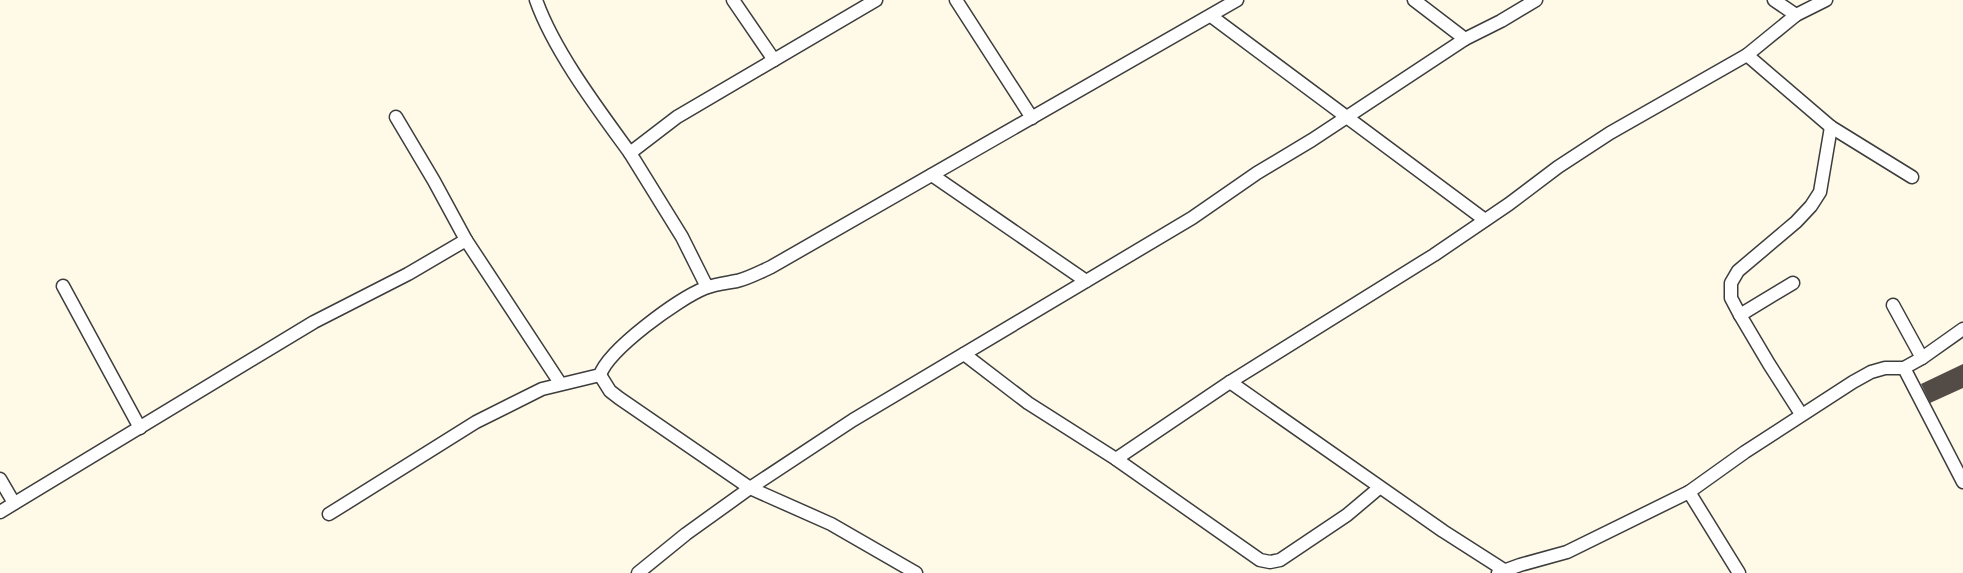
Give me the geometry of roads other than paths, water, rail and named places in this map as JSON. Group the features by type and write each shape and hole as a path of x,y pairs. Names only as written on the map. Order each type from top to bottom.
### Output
{"street":[{"path":"536,0 566,59 630,153 682,237 707,287"},
{"path":"733,0 774,60"},
{"path":"630,153 677,117 876,0"},
{"path":"956,0 1032,118"},
{"path":"600,375 608,360 622,347 684,299 707,287 739,280 771,267 1237,0"},
{"path":"1414,0 1465,39"},
{"path":"638,573 686,534 750,488 853,420 1192,218 1249,178 1312,140 1465,39 1536,0"},
{"path":"1774,0 1796,15"},
{"path":"1116,459 1230,382 1358,303 1485,220 1558,167 1610,134 1747,55 1796,15 1826,0"},
{"path":"1211,16 1485,220"},
{"path":"1747,55 1831,127 1912,177"},
{"path":"396,117 466,240 560,383"},
{"path":"1801,414 1740,315 1731,298 1731,283 1738,271 1796,222 1820,192 1831,127"},
{"path":"932,175 1086,281"},
{"path":"0,512 314,322 408,274 466,240"},
{"path":"1740,315 1793,283"},
{"path":"63,286 140,428"},
{"path":"1893,305 1922,358"},
{"path":"1230,382 1501,572 1567,552 1689,492 1801,414 1871,372 1885,368 1904,368 1963,329"},
{"path":"964,354 1028,403 1116,459 1250,554 1265,561 1280,560 1347,514 1379,488"},
{"path":"1904,368 1963,482"},
{"path":"329,514 476,422 542,389 600,375"},
{"path":"600,375 610,391 619,398 750,488 831,524 915,573"},
{"path":"0,479 14,503"},
{"path":"1689,492 1739,573"}]}
